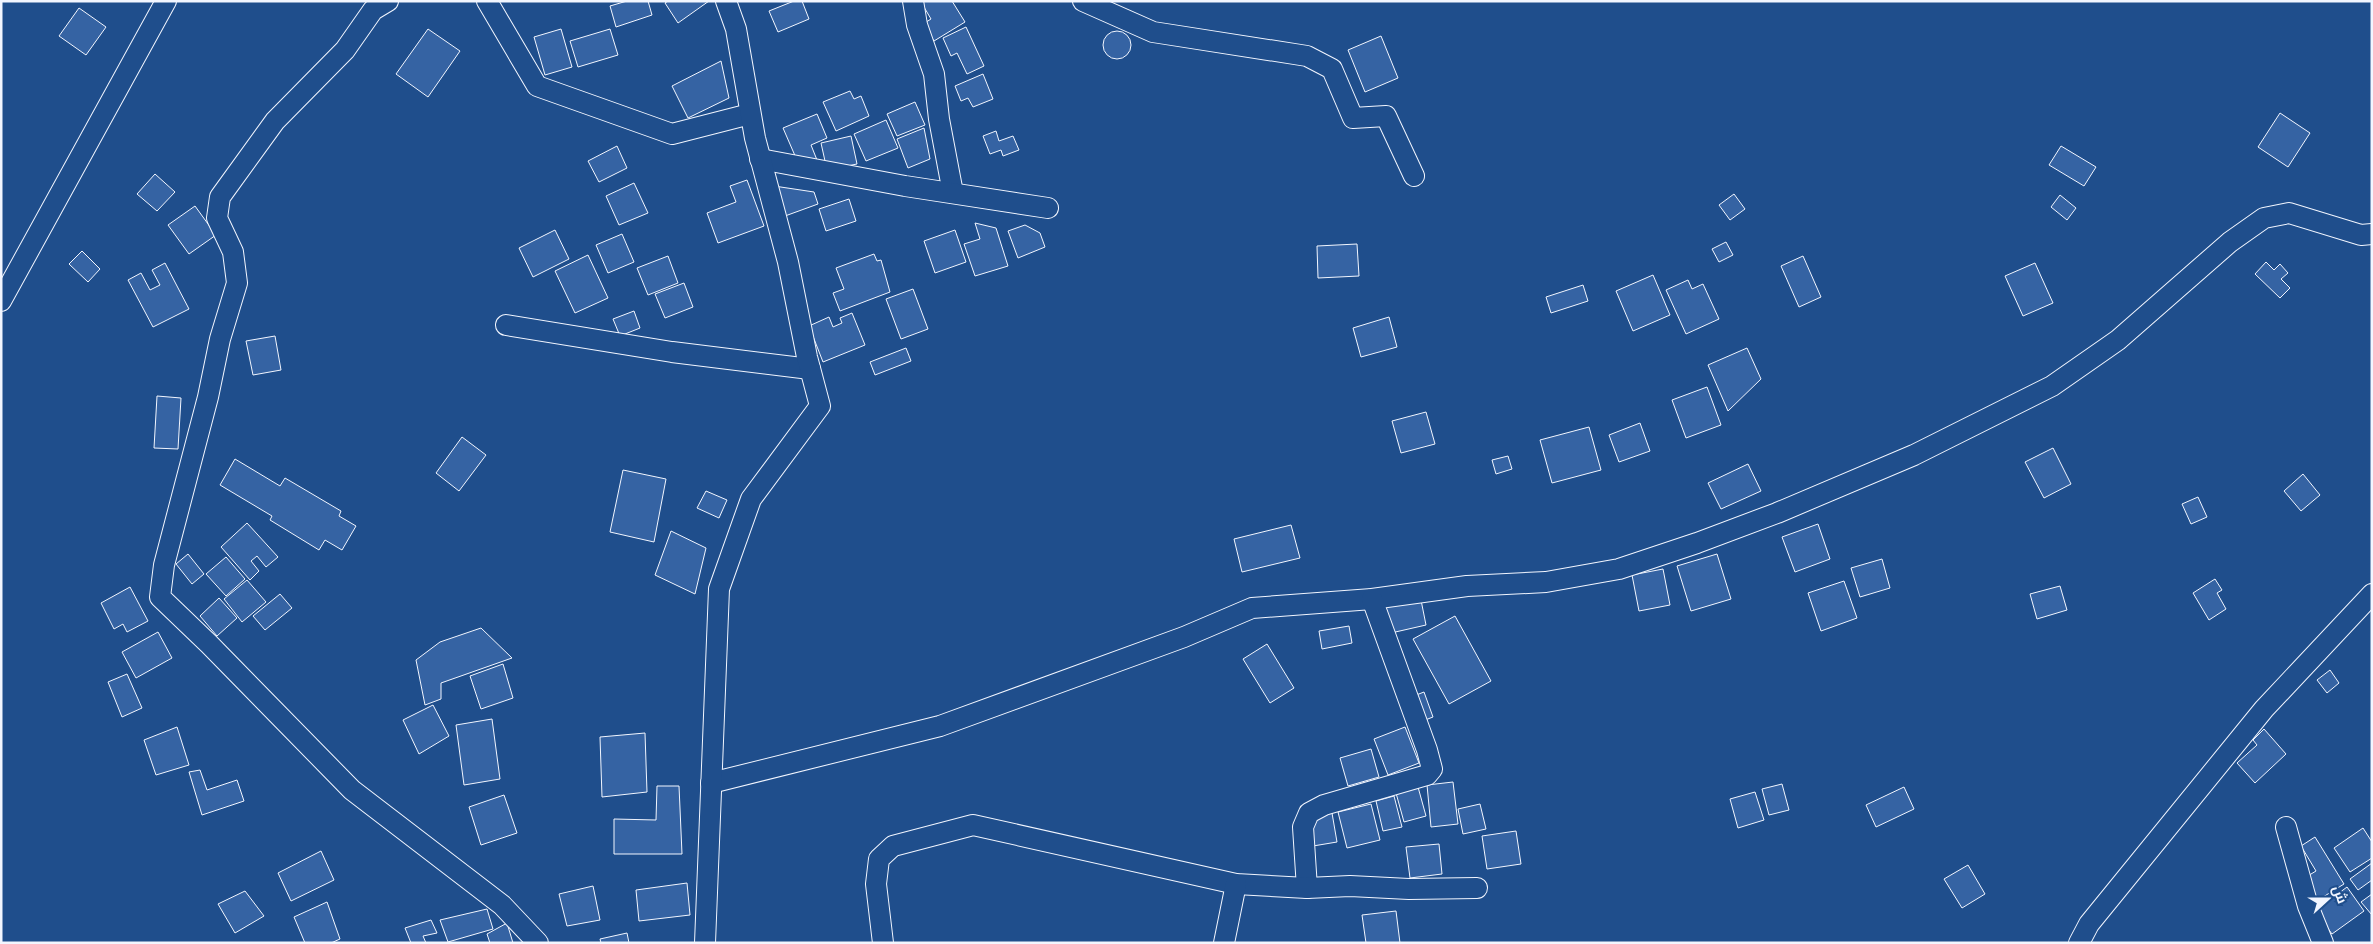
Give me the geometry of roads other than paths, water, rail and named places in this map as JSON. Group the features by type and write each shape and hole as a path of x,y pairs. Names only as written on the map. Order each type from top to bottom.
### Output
{"street":[{"path":"1,301 166,1"},
{"path":"388,1 373,10 345,50 275,121 220,197 217,218 233,252 237,283 220,339 208,396 164,565 160,597 209,644 352,790 502,905 538,943"},
{"path":"487,1 537,86 672,134 750,114"},
{"path":"705,943 719,588 751,499 820,406 810,369 788,262 750,114 736,29 726,1"},
{"path":"914,1 917,25 934,74 939,119 952,193"},
{"path":"1083,1 1153,32 1307,56 1332,69 1353,118 1386,116 1414,176"},
{"path":"760,158 952,193 1048,208"},
{"path":"711,783 940,726 1184,637 1252,608 1372,599 1467,586 1546,582 1619,569 1697,544 1914,455 2052,386 2118,340 2230,242 2264,218 2288,213 2361,235 2372,234"},
{"path":"506,325 672,352 810,369"},
{"path":"2079,943 2088,924 2264,709 2372,594"},
{"path":"1307,888 1304,827 1309,813 1324,805 1427,775 1432,769 1427,750 1372,599"},
{"path":"883,943 876,884 879,859 893,846 973,825 1236,884 1307,888 1350,886 1409,889 1477,888"},
{"path":"2286,827 2308,906 2323,943"},
{"path":"1224,943 1236,884"}]}
